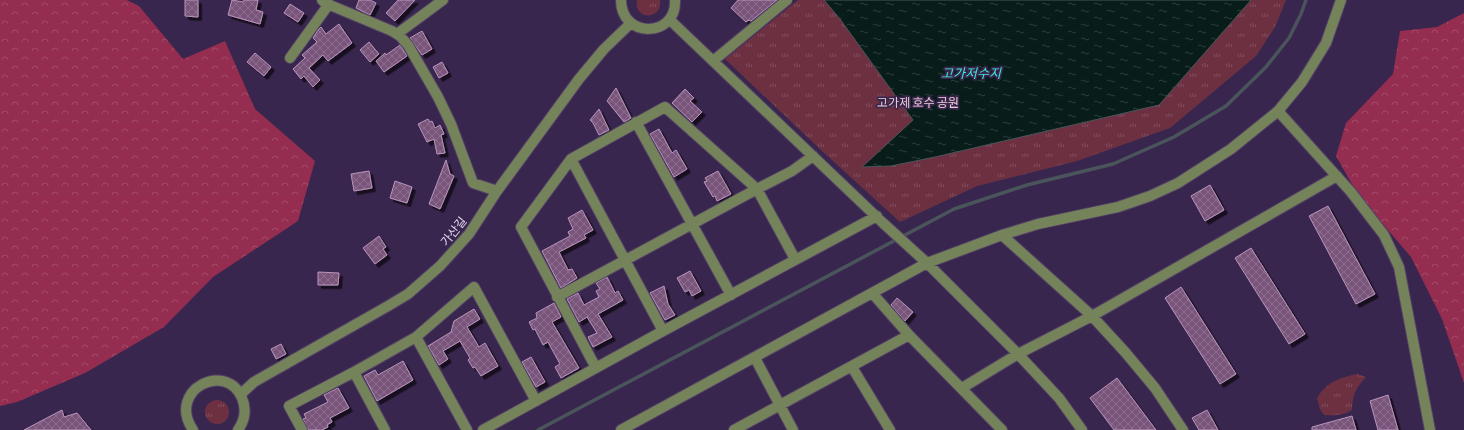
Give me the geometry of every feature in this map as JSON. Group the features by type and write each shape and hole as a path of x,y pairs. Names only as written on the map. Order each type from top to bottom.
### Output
{"street":[{"path":"398,34 443,0"},
{"path":"621,0 622,10 625,17 631,24 638,28 647,30 656,29 670,20 674,13 676,0"},
{"path":"713,61 787,0"},
{"path":"621,430 873,294 927,263 1002,235 1038,224 1118,207 1150,196 1178,183 1231,149 1278,111 1302,82 1326,43 1341,0"},
{"path":"290,58 331,3 398,34 408,45 438,97 451,124 473,183 497,191"},
{"path":"670,20 918,254 1060,398 1082,430"},
{"name":"가산길","path":"241,394 254,382 408,294 440,266 469,234 497,191 579,79 604,49 631,24"},
{"path":"596,368 521,227 571,159 665,106 757,189 795,259"},
{"path":"1278,111 1336,176 1384,235 1399,267 1430,430"},
{"path":"636,122 693,223 731,295"},
{"path":"557,297 792,171 813,156"},
{"path":"571,159 663,331"},
{"path":"962,388 1018,354 1080,323 1336,176"},
{"path":"483,430 795,259 880,219"},
{"path":"1002,235 1092,316 1125,352 1154,388 1183,430"},
{"path":"302,430 289,406 416,337 474,287 536,401"},
{"path":"873,294 909,335 1002,430"},
{"path":"736,430 909,335"},
{"path":"416,337 467,430"},
{"path":"755,358 793,430"},
{"path":"852,367 890,430"},
{"path":"354,372 385,430"},
{"path":"193,430 188,421 186,412 187,402 191,393 198,386 206,382 216,380 226,382 234,387 241,394 245,403 246,413 243,423 238,430"}],"green space":[{"path":"0,0 127,0 139,6 183,59 225,41 255,109 315,161 298,221 213,277 164,327 85,373 17,402 0,406"},
{"path":"637,0 660,0 660,7 653,15 643,14 637,7"},
{"name":"고가제 호수 공원","path":"798,0 1286,0 1275,27 1256,56 1170,128 1077,161 977,186 900,222 822,151 725,59"},
{"path":"1464,13 1464,383 1442,319 1411,257 1358,195 1336,156 1346,123 1393,74 1400,31 1437,27"},
{"path":"1357,374 1366,377 1355,392 1352,410 1339,415 1324,415 1320,409 1317,398 1325,388 1329,384 1345,377"},
{"path":"217,400 225,404 229,412 225,420 217,424 209,420 205,412 209,404"}],"water":[{"name":"고가저수지","path":"824,0 1251,0 1159,105 935,157 891,166 862,167 913,120 840,19"}],"building":[{"path":"185,0 198,0 198,17 185,16"},
{"path":"232,0 243,2 244,0 258,0 256,10 263,12 260,24 228,15"},
{"path":"359,0 370,0 376,3 370,15 356,8"},
{"path":"398,0 415,0 395,21 386,13"},
{"path":"738,0 777,0 751,21 749,20 746,22 731,8"},
{"path":"290,4 304,13 298,22 284,13"},
{"path":"339,24 352,43 328,61 323,55 309,68 320,80 313,87 304,76 301,79 293,69 305,58 302,55 317,42 313,38 321,27 326,34"},
{"path":"422,31 432,49 422,55 410,38"},
{"path":"369,42 379,54 370,62 360,50"},
{"path":"400,45 407,56 384,72 376,61 385,53 386,55"},
{"path":"255,53 271,67 264,76 247,62"},
{"path":"442,62 448,73 439,78 433,67"},
{"path":"616,88 631,118 624,122 607,101"},
{"path":"685,89 694,98 690,101 702,112 692,122 672,103"},
{"path":"599,109 609,130 599,135 590,120"},
{"path":"428,119 430,122 432,121 435,128 440,125 444,134 441,135 445,153 437,154 434,139 427,142 418,124"},
{"path":"659,129 672,153 676,150 687,169 674,177 650,134"},
{"path":"446,160 450,174 454,176 440,209 429,204"},
{"path":"369,171 372,188 354,191 351,174"},
{"path":"718,171 731,194 717,201 704,182 707,181 705,178"},
{"path":"395,181 412,187 407,203 390,198"},
{"path":"1210,185 1224,210 1205,221 1191,196"},
{"path":"1328,206 1375,294 1356,304 1309,216"},
{"path":"582,210 593,230 584,235 586,238 559,252 568,270 572,269 577,278 561,288 542,251 570,236 568,232 573,229 568,218"},
{"path":"379,236 386,247 383,249 387,255 375,264 363,248"},
{"path":"1251,248 1305,334 1289,344 1235,258"},
{"path":"690,271 701,291 692,296 689,290 685,292 677,278"},
{"path":"318,272 339,273 338,285 318,285"},
{"path":"607,277 615,293 618,291 623,300 598,314 612,337 593,347 588,337 597,333 587,317 579,322 567,299 578,293 584,305 599,297 596,291 600,289 596,283"},
{"path":"664,286 668,304 675,315 665,320 650,293"},
{"path":"1181,287 1236,374 1220,384 1165,298"},
{"path":"897,298 913,312 905,321 891,305"},
{"path":"554,303 561,317 552,322 579,368 561,378 555,367 560,364 548,342 543,345 535,329 533,330 529,322 537,318 536,313"},
{"path":"474,309 480,319 467,327 479,347 485,343 498,366 481,376 468,360 470,358 460,341 443,351 448,359 439,365 428,346 451,332 454,321"},
{"path":"281,344 286,354 276,359 271,349"},
{"path":"531,357 545,382 536,387 522,362"},
{"path":"403,361 413,380 377,401 364,376 375,370 378,375"},
{"path":"1117,378 1156,430 1114,430 1090,398"},
{"path":"338,388 349,408 330,418 332,422 327,425 328,427 322,430 308,430 303,419 306,418 304,414 328,402 324,395"},
{"path":"1388,395 1398,430 1378,430 1370,401"},
{"path":"62,410 64,417 77,413 91,430 24,430"},
{"path":"1207,410 1218,430 1199,430 1192,418"},
{"path":"1352,416 1356,430 1312,430 1312,427"}],"waterway":[{"path":"538,430 954,209 1027,185 1113,164 1174,137 1226,106 1266,67 1289,38 1306,0"}]}
